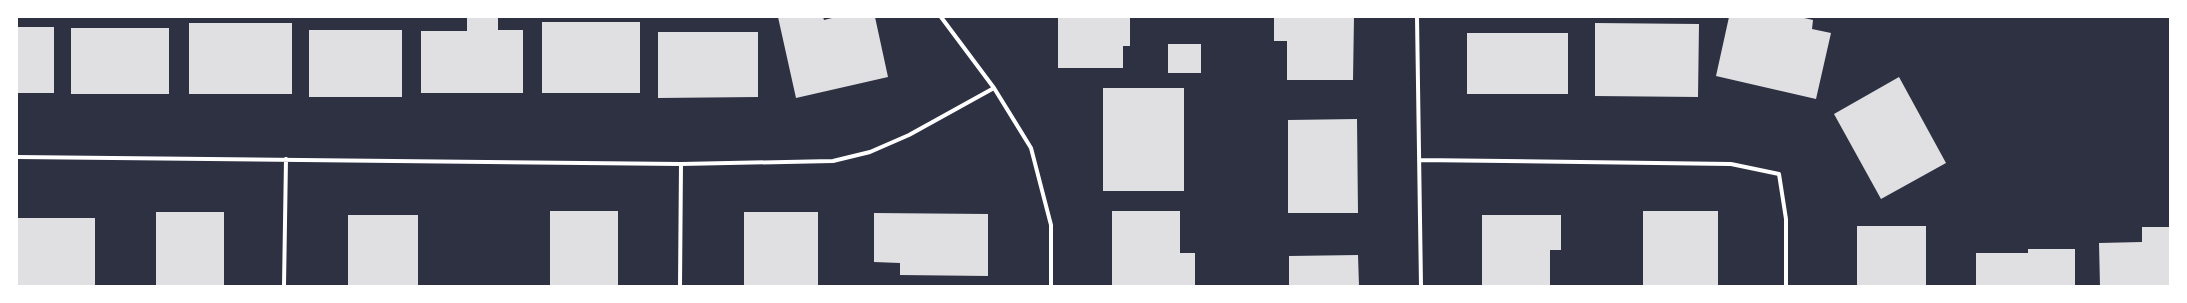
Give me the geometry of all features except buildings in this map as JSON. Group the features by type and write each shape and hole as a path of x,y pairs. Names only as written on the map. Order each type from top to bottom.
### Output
{"street":[{"path":"941,17 994,88 1031,148 1051,225 1051,286"},
{"path":"1417,17 1421,286"},
{"path":"17,157 681,164 833,161 870,152 909,135 994,88"},
{"path":"284,286 286,159"},
{"path":"1419,160 1731,164 1779,174 1786,219 1786,286"},
{"path":"680,286 681,164"}]}
